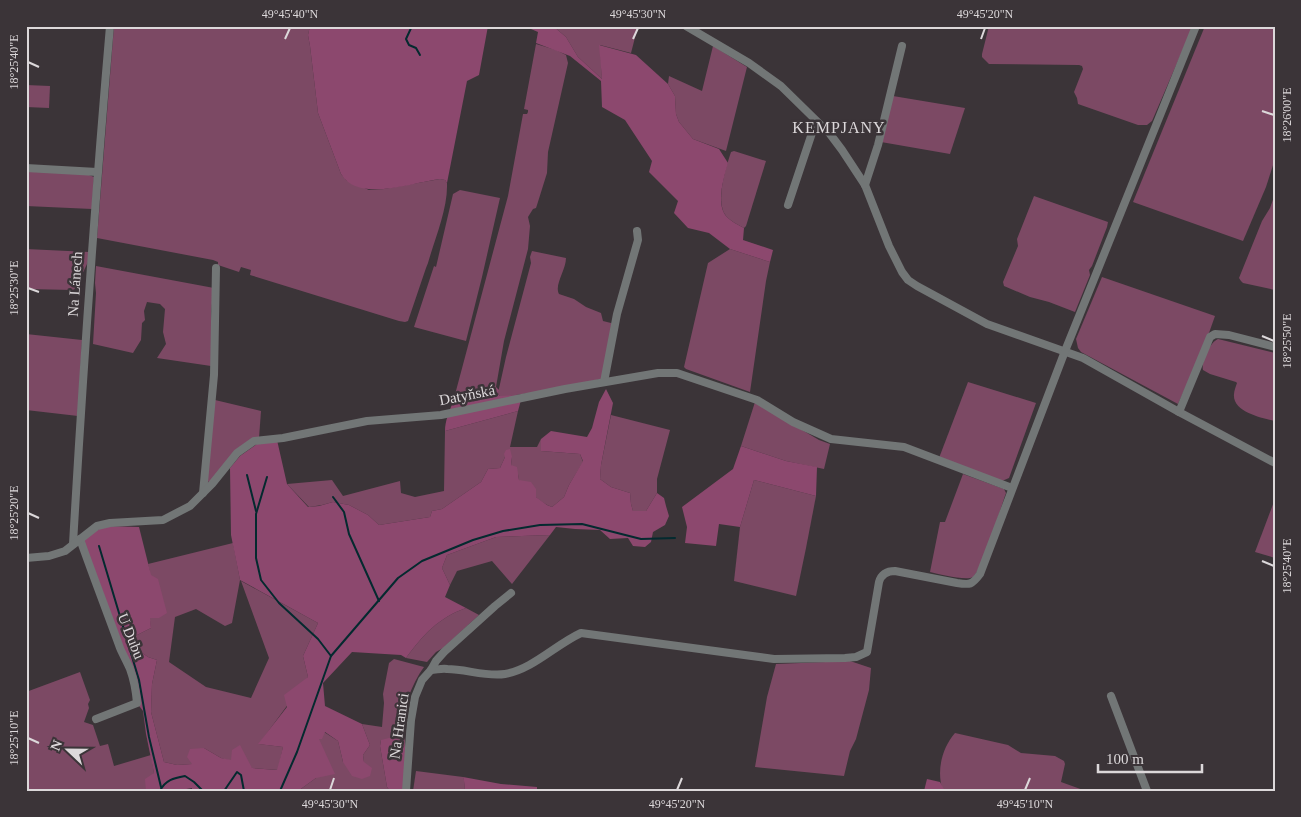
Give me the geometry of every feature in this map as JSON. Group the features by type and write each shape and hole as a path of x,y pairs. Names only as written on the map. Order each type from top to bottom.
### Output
{"street":[{"name":"Na Lánech","path":"76,542 86,332 97,172 110,26"},
{"path":"686,26 749,63 781,86 836,141 865,185 895,260 908,280 987,324 1065,351 1089,362 1275,463"},
{"path":"431,670 446,668 504,674 520,670 568,639 581,633 774,659 856,657 867,652 879,582 887,572 895,571 957,583 973,583 980,574 1065,351 1196,26"},
{"path":"865,185 880,136 902,46"},
{"path":"788,205 816,121"},
{"path":"26,168 97,172"},
{"path":"604,382 617,314 638,240 638,231"},
{"path":"203,493 214,375 216,268"},
{"path":"1179,412 1210,337 1215,334 1229,336 1275,347"},
{"name":"Datyňská","path":"26,558 49,556 65,551 97,526 110,523 163,520 190,506 212,484 237,453 254,441 283,438 367,421 440,415 565,389 658,373 677,373 757,400 793,422 831,439 904,447 1012,488"},
{"name":"U Dubu","path":"76,542 130,668 137,703 96,718"},
{"name":"Na Hranici","path":"406,791 413,711 419,687 444,652 511,593"},
{"path":"1111,696 1148,791"}],"shaded area":[{"path":"114,26 310,26 308,35 318,113 341,174 346,180 369,190 440,179 445,180 447,183 447,193 440,223 408,321 399,321 250,275 251,270 241,267 239,272 218,265 218,262 213,260 97,238"},
{"path":"310,26 488,26 479,75 467,81 447,183 445,180 440,179 391,188 366,189 355,186 345,179 341,174 318,113 308,35"},
{"path":"524,26 553,26 566,37 578,57 602,79 599,45 636,55 668,84 675,96 676,114 679,122 693,139 719,149 728,163 721,198 723,212 730,220 744,228 743,240 773,250 770,262 730,249 709,233 688,228 674,213 678,201 649,172 652,161 625,120 602,107 601,81 570,56 536,43 538,32"},
{"path":"553,26 638,26 631,53 600,45 602,79 578,57 566,37"},
{"path":"989,26 1193,26 1152,121 1147,125 1138,125 1078,104 1074,92 1083,69 1082,66 989,64 982,57 982,54"},
{"path":"1205,26 1275,26 1275,159 1266,187 1243,241 1133,202"},
{"path":"536,44 566,55 568,63 548,152 547,173 536,208 533,209 528,217 530,226 528,249 504,341 496,387 492,393 453,402 508,196 523,114 528,112 528,110 524,109"},
{"path":"713,46 747,67 726,151 693,139 679,122 676,114 675,96 668,84 669,76 702,91"},
{"path":"26,85 50,86 49,108 26,107"},
{"path":"893,96 965,108 950,154 881,142"},
{"path":"734,151 766,161 744,228 727,217 721,203 724,176 731,152"},
{"path":"26,170 94,177 92,209 26,206"},
{"path":"460,190 500,198 466,341 414,327 434,266 436,267 453,194"},
{"path":"1275,194 1275,290 1243,283 1239,278"},
{"path":"1034,196 1108,222 1075,312 1004,286 1003,282 1018,246 1017,239"},
{"path":"26,249 89,252 89,260 73,290 26,289"},
{"path":"730,249 770,262 750,392 684,367 708,263"},
{"path":"532,251 566,258 558,286 559,294 574,299 586,307 601,313 603,321 612,324 603,374 601,379 588,382 539,392 501,397 498,393 531,263"},
{"path":"96,266 214,288 211,311 211,366 157,358 166,344 163,332 165,309 160,304 147,302 144,311 145,320 142,323 141,340 133,353 93,344"},
{"path":"1102,277 1215,316 1204,347 1178,404 1081,352 1078,348 1076,339"},
{"path":"26,334 82,340 78,416 26,410"},
{"path":"1218,339 1275,353 1275,421 1243,410 1235,400 1236,382 1203,370 1203,362 1207,353 1212,344"},
{"path":"968,382 1036,403 1009,478 1002,481 939,458"},
{"path":"496,387 499,390 498,394 500,396 517,395 521,400 518,411 445,431 446,420 453,402 491,393"},
{"path":"606,389 613,403 600,479 611,487 630,493 633,511 646,511 657,493 664,498 669,516 665,525 653,532 651,542 645,547 633,546 628,538 610,539 600,530 556,527 550,535 496,537 447,555 442,568 450,585 445,597 466,608 439,622 406,658 401,655 352,652 323,683 325,706 362,724 370,745 363,755 364,762 372,768 370,776 362,779 352,776 343,762 338,741 325,732 322,739 319,739 335,774 316,778 298,791 192,791 192,788 175,791 146,791 145,779 154,773 143,711 137,703 135,688 80,539 105,526 139,527 151,575 158,579 167,613 159,618 150,618 151,628 135,636 138,650 148,657 157,660 152,684 151,712 164,762 177,765 192,764 187,757 190,749 204,748 221,758 231,760 232,750 240,745 252,768 277,770 283,747 258,744 287,707 284,695 308,677 303,656 318,623 240,580 231,535 230,468 240,456 257,444 277,440 287,484 308,507 333,502 349,505 368,515 379,525 430,517 432,511 442,509 481,482 488,469 500,468 506,450 510,449 511,465 517,467 519,480 531,482 536,489 536,497 552,507 564,497 583,461 580,454 541,451 541,439 551,431 587,437 592,428 599,402"},
{"path":"215,400 261,411 259,438 214,479 206,483"},
{"path":"755,402 819,440 830,444 824,469 786,461 741,446"},
{"path":"518,411 510,447 537,447 541,439 541,451 580,454 583,462 564,497 552,507 538,499 519,480 518,474 511,465 512,457 505,457 500,468 488,469 481,482 442,509 432,511 430,517 379,525 368,515 349,505 333,502 309,507 287,484 332,480 343,496 400,481 401,493 415,497 444,491 445,431"},
{"path":"611,415 670,430 657,479 657,493 646,511 633,511 630,493 611,487 600,479"},
{"path":"741,446 786,461 817,467 816,496 754,480 740,527 719,524 716,546 685,543 687,527 682,507 733,469"},
{"path":"963,474 1004,489 1006,493 981,563 977,572 970,578 952,577 930,572 940,522 945,522"},
{"path":"754,480 816,496 796,596 734,581 740,527"},
{"path":"1275,499 1275,558 1255,552"},
{"path":"550,535 512,584 492,561 457,571 450,585 442,568 447,555 496,537"},
{"path":"233,543 240,580 232,623 225,626 196,609 175,617 169,662 206,687 251,698 269,658 241,581 318,623 303,656 308,677 259,744 283,747 278,770 252,768 221,758 204,748 192,764 177,765 164,762 151,712 152,684 157,660 148,657 138,650 135,636 151,628 150,572 148,564"},
{"path":"466,608 479,615 427,662 406,658 439,622"},
{"path":"394,659 424,667 412,689 403,715 401,732 404,734 406,748 381,740 380,746 387,787 390,791 298,791 316,778 319,739 324,732 338,741 343,762 364,762 363,755 370,745 362,724 382,727 383,694 389,663"},
{"path":"850,661 871,668 869,690 844,776 755,767 767,697 776,664"},
{"path":"80,672 90,700 84,722 93,725 100,746 108,744 114,766 151,755 154,773 146,791 26,791 26,692"},
{"path":"955,733 1008,745 1021,753 1055,756 1064,761 1065,764 1061,782 1086,791 943,791 940,768 950,739"},
{"path":"389,738 398,739 406,748 403,791 390,791 387,787 380,746 381,740"},
{"path":"416,771 463,777 465,791 413,791"},
{"path":"463,777 501,784 537,787 537,791 465,791"},
{"path":"927,779 940,782 945,791 924,791"}],"waterway":[{"path":"412,26 406,39 409,45 416,48 420,55"},
{"path":"247,475 256,511"},
{"path":"267,477 256,514 256,558 261,580 279,603 318,639 331,656"},
{"path":"333,497 344,512 349,534 379,601"},
{"path":"280,791 297,752 331,656 398,578 422,561 473,540 503,531 540,525 582,524 641,539 675,538"},
{"path":"99,546 139,680 149,737 161,787"},
{"path":"224,791 237,772 241,775 244,791"},
{"path":"160,791 167,782 185,776 203,791"}],"district":[{"name":"KEMPJANY","path":"839,127"}]}
